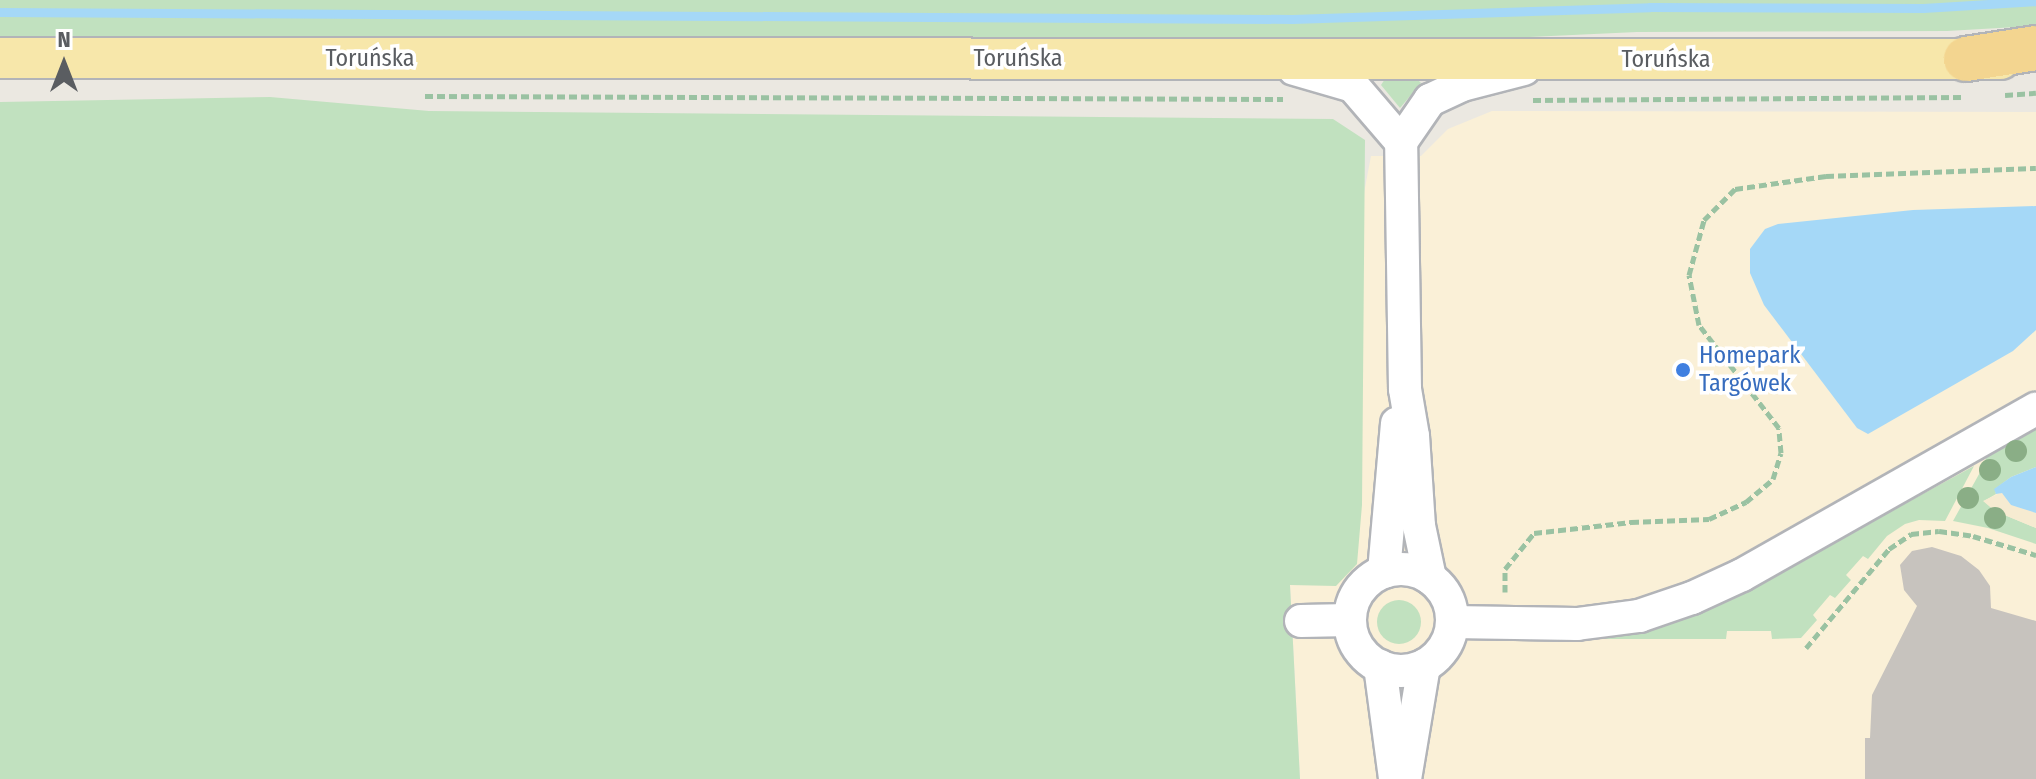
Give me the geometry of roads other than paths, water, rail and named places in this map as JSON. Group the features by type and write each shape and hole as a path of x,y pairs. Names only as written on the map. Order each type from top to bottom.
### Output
{"highway":[{"path":"1971,78 2036,48"}],"main road":[{"name":"Toruńska","path":"0,58 1568,60 1971,78 2036,59"}],"street":[{"path":"1247,60 1317,73 1353,86 1401,142"},
{"path":"1430,578 1419,526 1413,436 1405,389 1401,142 1430,100 1490,77 1568,60"},
{"path":"1384,572 1395,432 1405,389"},
{"path":"1452,622 1577,624 1639,616 1692,598 1742,575 2036,409"},
{"path":"1408,570 1430,578 1447,597 1452,622 1446,644 1424,666 1402,671 1380,666 1356,644 1350,620 1360,591 1384,572 1408,570"},
{"path":"1301,621 1350,620"},
{"path":"1380,666 1395,779"},
{"path":"1405,779 1424,666"}],"water":[{"path":"2036,206 2036,330 2013,351 1868,434 1857,428 1764,305 1750,273 1750,249 1765,229 1778,224 1913,210"},
{"path":"2036,467 2036,513 2011,505 2002,493 1996,494 1994,489 2011,477"}],"waterway":[{"path":"0,12 1292,19 1650,7 1923,8 2036,1"}],"place":[{"name":"Homepark Targówek","path":"1683,370"}]}
